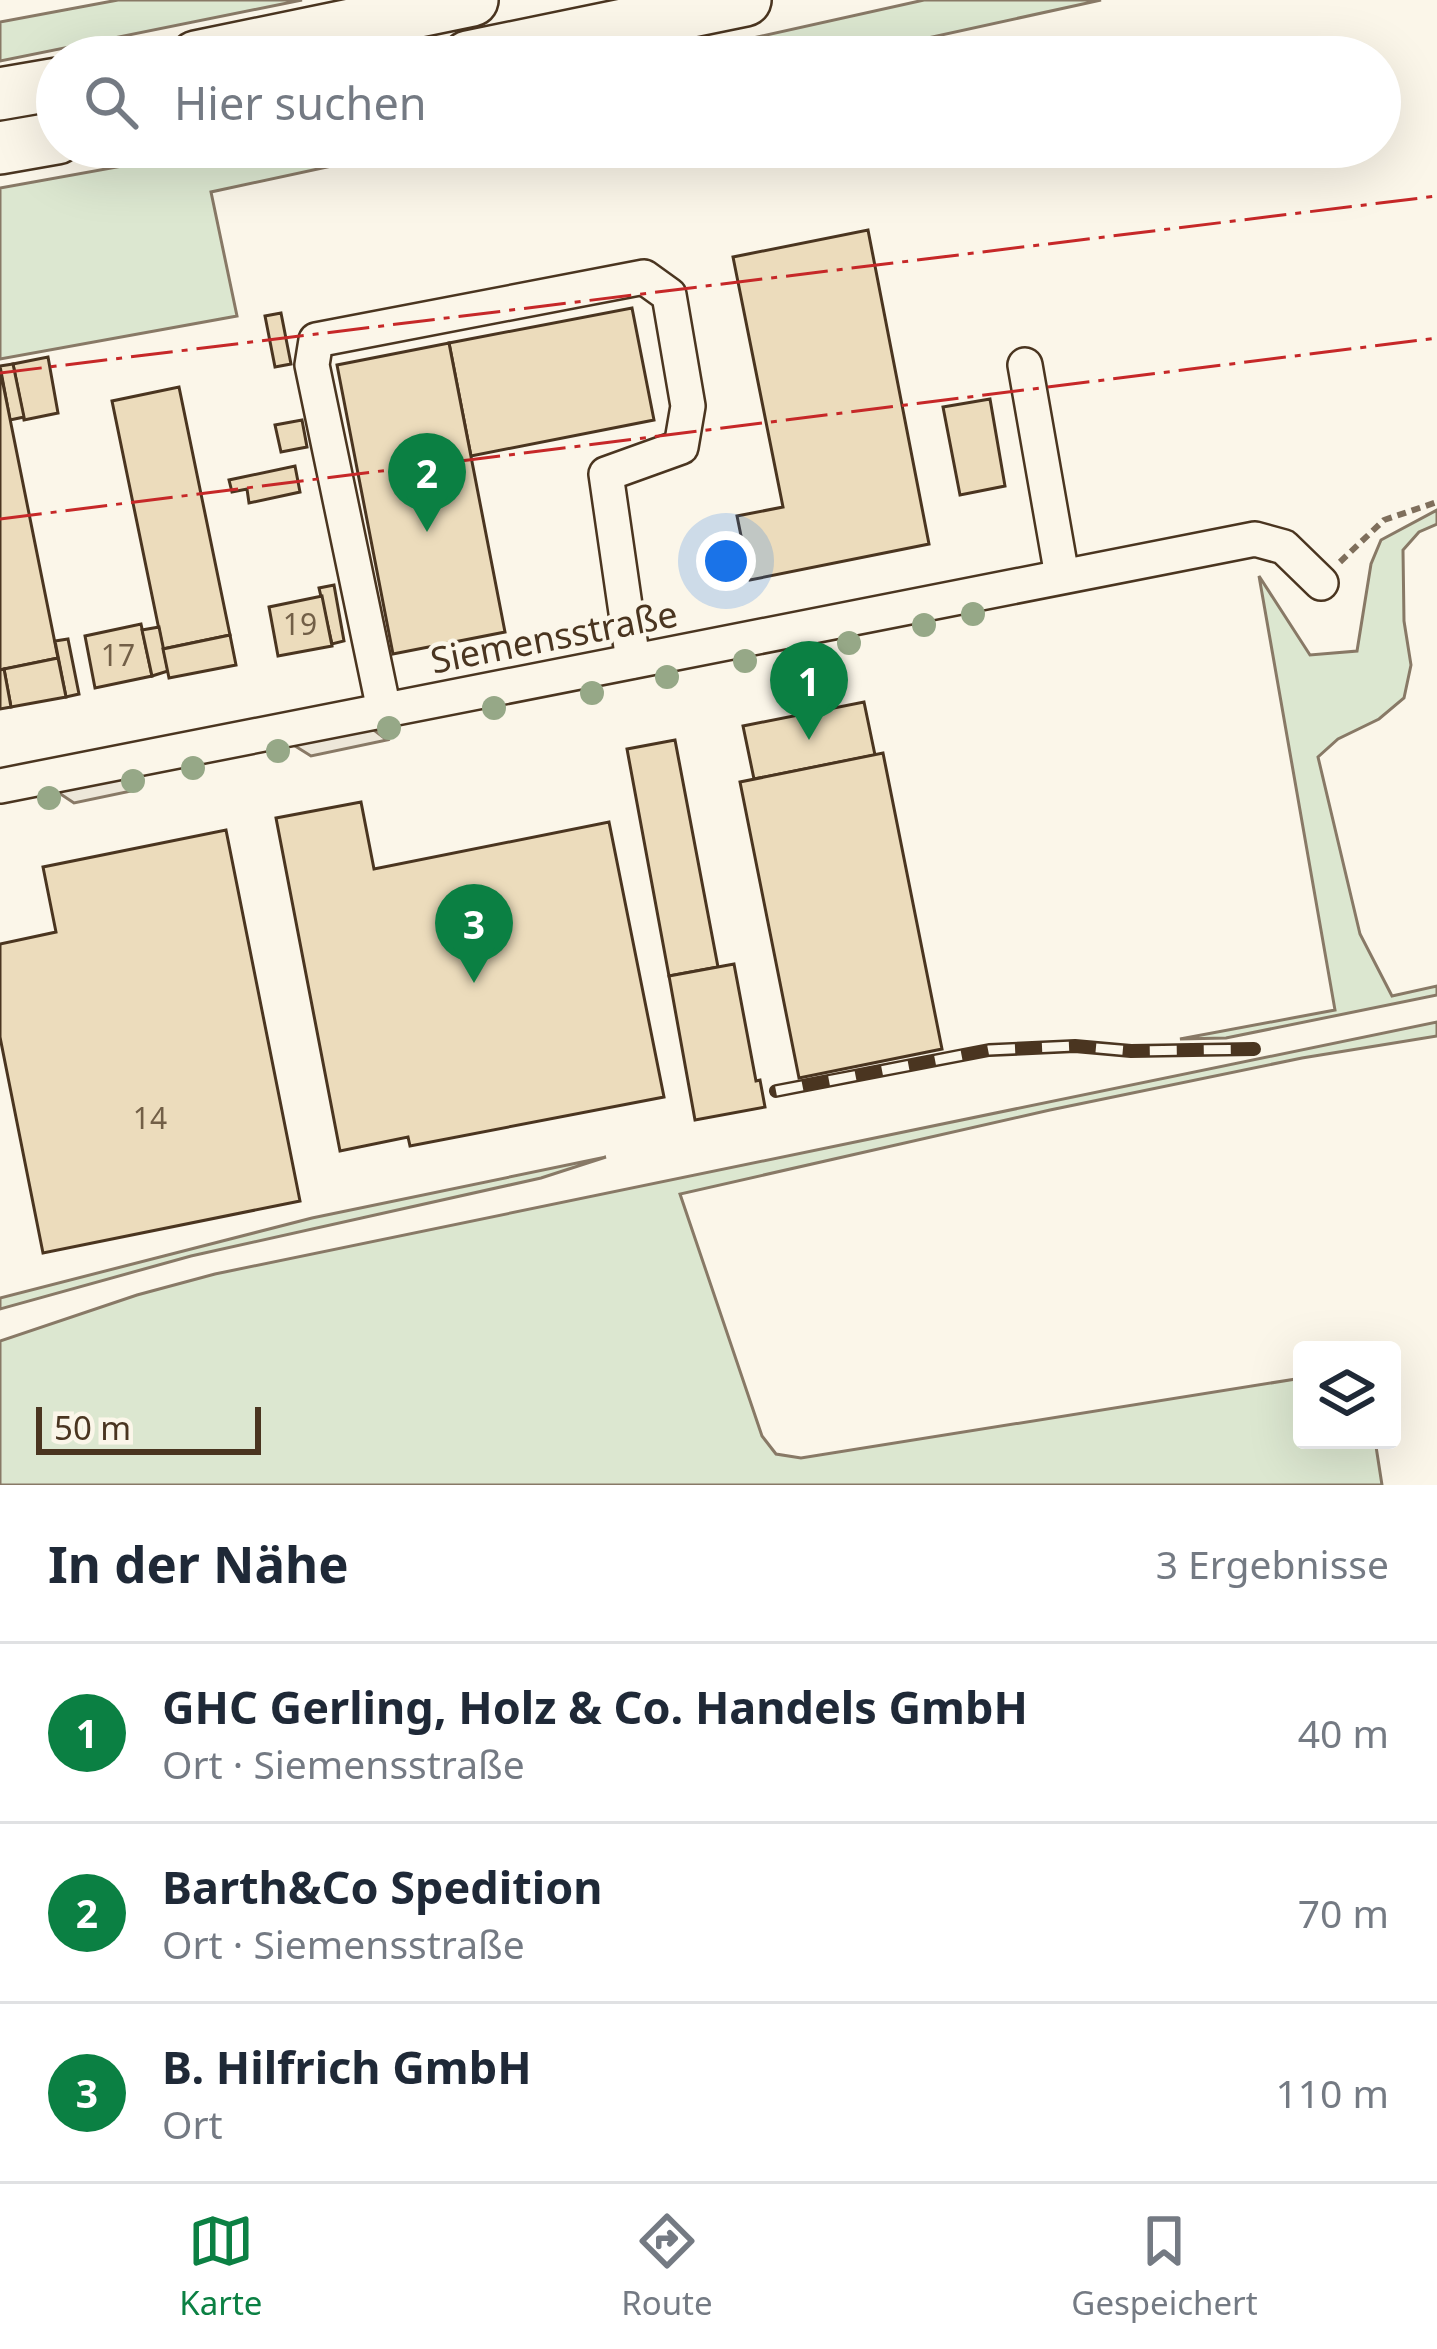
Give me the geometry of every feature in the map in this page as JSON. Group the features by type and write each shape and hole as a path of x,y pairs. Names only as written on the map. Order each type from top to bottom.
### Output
{"highway":[{"path":"298,36 472,0"},
{"path":"570,36 745,0"},
{"path":"0,94 36,88"},
{"path":"0,148 36,142"}],"street":[{"path":"384,710 312,364 316,340 644,277 669,295 688,406 682,447 606,474 633,661"},
{"path":"1025,365 1062,576"},
{"name":"Siemensstraße","path":"0,785 1256,539 1284,547 1322,583"}],"path":[{"path":"1322,583 1373,527 1437,502"}],"green space":[{"path":"118,0 302,0 124,36 36,36 36,54 0,61 0,22"},
{"path":"924,0 1101,0 937,36 762,36"},
{"path":"111,168 322,168 211,192 237,316 0,359 0,188"},
{"path":"1437,510 1437,524 1419,532 1403,550 1404,621 1411,665 1404,698 1318,757 1360,934 1392,996 1437,986 1437,995 1226,1038 1180,1039 1335,1010 1259,576 1310,655 1357,651 1371,564 1381,540"},
{"path":"1437,1022 1437,1036 1302,1058 1050,1110 680,1194 762,1436 776,1454 801,1458 1293,1379 1293,1449 1376,1449 1382,1485 0,1485 0,1341 215,1274"},
{"path":"606,1157 541,1178 191,1256 0,1309 0,1298 312,1218"}],"shaded area":[{"path":"366,724 387,740 311,756 287,741"},
{"path":"115,774 136,790 74,803 50,787"}],"building":[{"path":"868,230 929,544 750,580 737,516 783,507 733,257"},
{"path":"632,308 654,420 471,456 449,343"},
{"path":"281,313 291,364 275,367 265,316"},
{"path":"449,343 505,632 393,654 337,365"},
{"path":"48,357 58,413 24,420 13,364"},
{"path":"13,364 24,417 10,420 0,366"},
{"path":"0,369 58,658 0,670"},
{"path":"179,387 230,635 163,649 112,401"},
{"path":"990,399 1005,486 960,495 943,407"},
{"path":"302,420 307,447 281,452 275,425"},
{"path":"295,466 300,492 249,503 247,489 232,492 229,480"},
{"path":"334,585 344,641 332,644 319,588"},
{"path":"322,596 332,646 278,656 269,607"},
{"path":"141,624 152,676 95,688 85,636"},
{"path":"159,627 168,671 152,676 142,630"},
{"path":"230,635 236,665 169,678 163,649"},
{"path":"68,639 79,694 66,697 55,641"},
{"path":"58,658 66,697 11,707 4,669"},
{"path":"4,669 11,707 0,709 0,670"},
{"path":"864,702 875,755 754,779 743,726"},
{"path":"675,740 718,967 669,976 627,749"},
{"path":"883,753 942,1049 799,1078 740,782"},
{"path":"361,802 374,869 609,822 664,1097 410,1146 408,1137 340,1151 276,818"},
{"path":"226,830 300,1201 43,1253 0,1037 0,944 56,932 43,867"},
{"path":"734,964 765,1107 695,1120 669,976"}],"railway":[{"path":"776,1091 989,1050 1075,1046 1131,1051 1254,1049"}],"power":[{"path":"0,373 1437,196"},
{"path":"0,519 1437,338"}],"place":[{"name":"Barth&Co Spedition","path":"427,532"},
{"name":"GHC Gerling, Holz & Co. Handels GmbH","path":"809,740"},
{"name":"B. Hilfrich GmbH","path":"474,983"}]}
